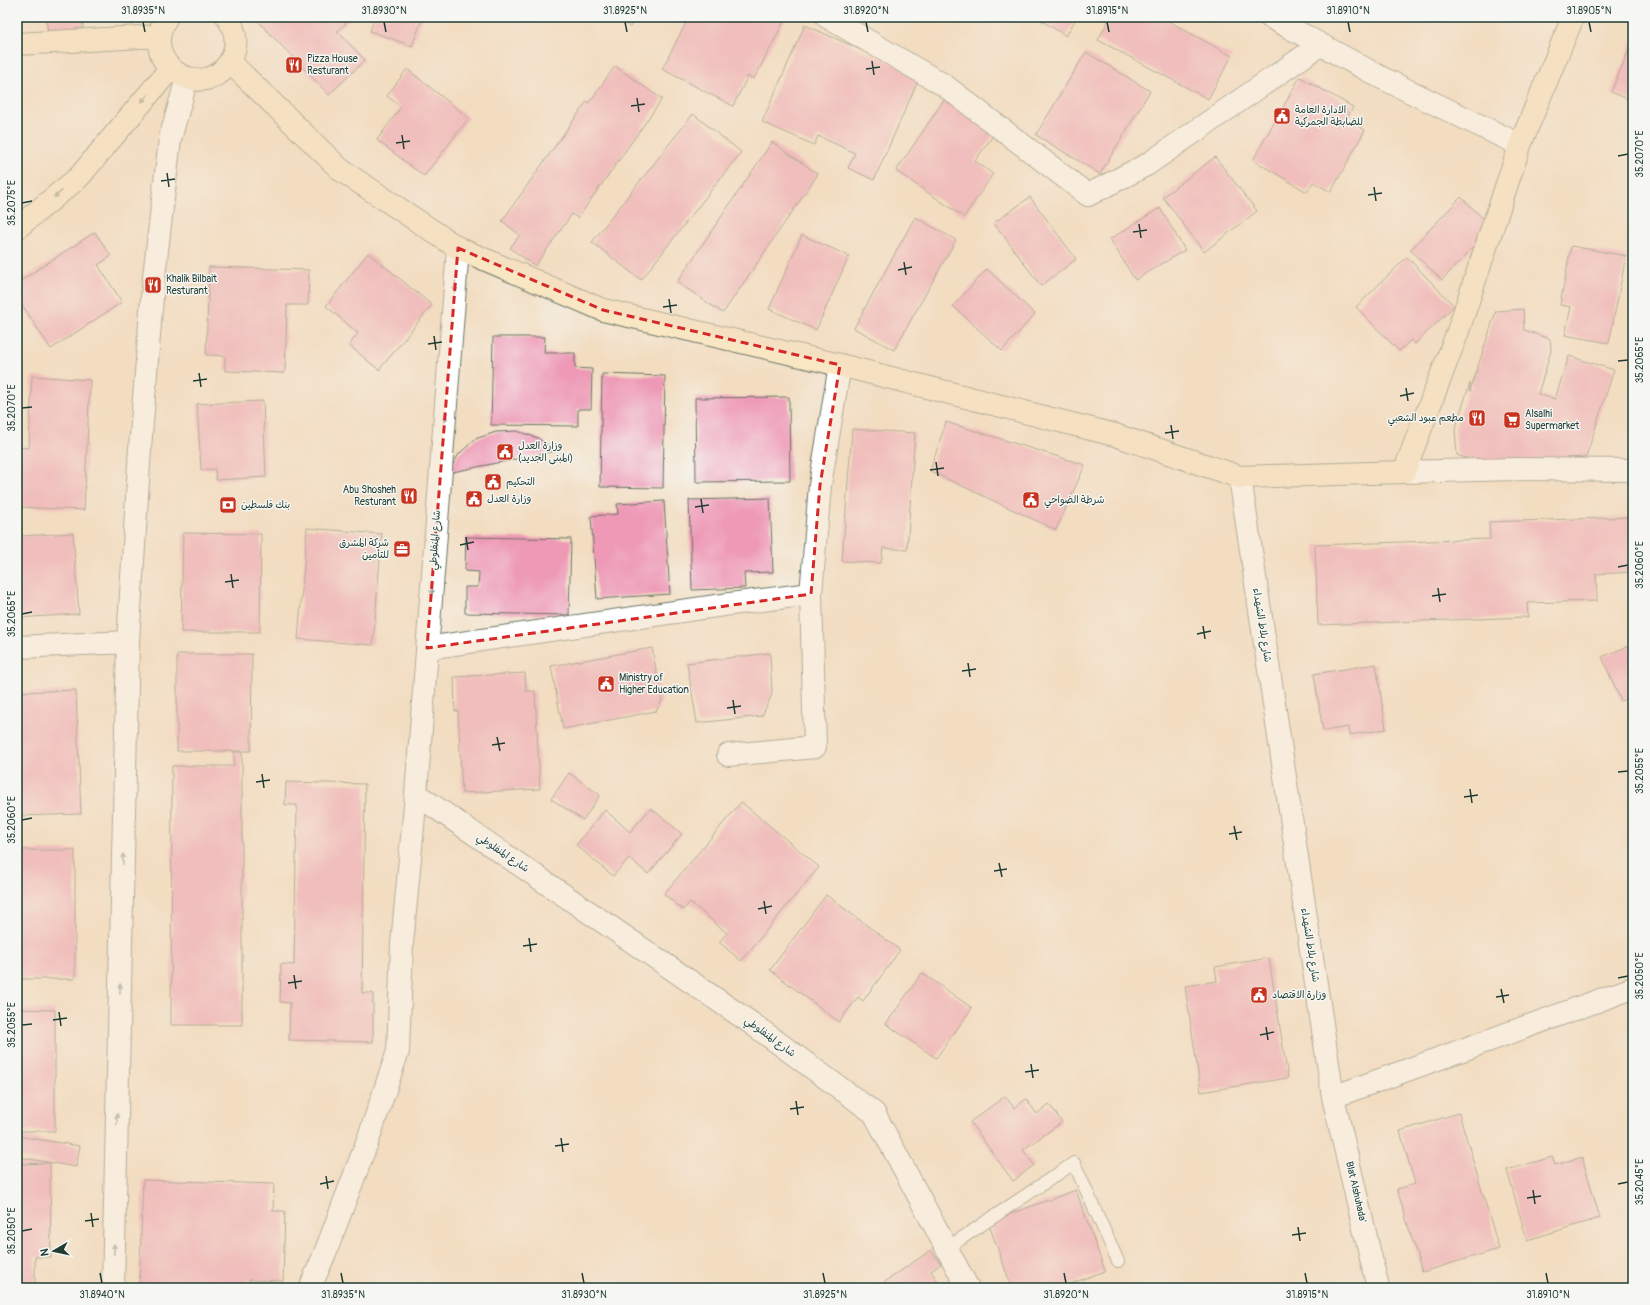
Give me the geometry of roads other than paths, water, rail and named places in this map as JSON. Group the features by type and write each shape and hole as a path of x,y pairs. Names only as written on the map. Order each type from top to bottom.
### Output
{"street":[{"path":"17,44 163,26 159,48 163,59 179,74 200,80 211,77 222,71 230,62 235,49 236,36 232,23 227,17"},
{"path":"827,17 944,86 1088,195 1148,164 1320,45"},
{"path":"1270,17 1382,78 1520,145"},
{"path":"1404,472 1457,334 1520,145 1573,17"},
{"path":"230,62 341,170 458,248 603,310 840,365 1115,435 1240,477 1514,469 1633,470"},
{"path":"17,228 79,177 179,74"},
{"path":"114,1288 128,642 140,448 154,285 170,139 179,74"},
{"name":"شارع المنفلوطي","path":"458,248 416,794 751,1023 874,1113 968,1288"},
{"path":"728,755 815,747 811,594 820,485 840,365"},
{"name":"شارع بلاط الشهداء","path":"1240,477 1333,1097"},
{"path":"427,648 730,604 811,594"},
{"path":"17,646 128,642"},
{"path":"310,1288 368,1140 398,1051 402,944 416,794"},
{"path":"1333,1097 1633,988"},
{"name":"Blat Alshuhada'","path":"1333,1097 1378,1288"}],"lane":[{"path":"947,1248 1074,1163 1118,1261"}],"place":[{"name":"Pizza House Resturant","path":"294,65"},
{"name":"الادارة العامة للضابطة الجمركية","path":"1282,116"},
{"name":"Khalik Bilbait Resturant","path":"153,285"},
{"name":"مطعم عبود الشعبي","path":"1477,418"},
{"name":"Alsalhi Supermarket","path":"1512,420"},
{"name":"وزارة العدل (المبنى الجديد)","path":"505,452"},
{"name":"التحكيم","path":"493,482"},
{"name":"Abu Shosheh Resturant","path":"409,496"},
{"name":"وزارة العدل","path":"474,499"},
{"name":"شرطة الضواحي","path":"1031,500"},
{"name":"بنك فلسطين","path":"228,505"},
{"name":"شركة المشرق للتأمين","path":"402,549"},
{"name":"Ministry of Higher Education","path":"606,684"},
{"name":"وزارة الاقتصاد","path":"1259,995"}]}
